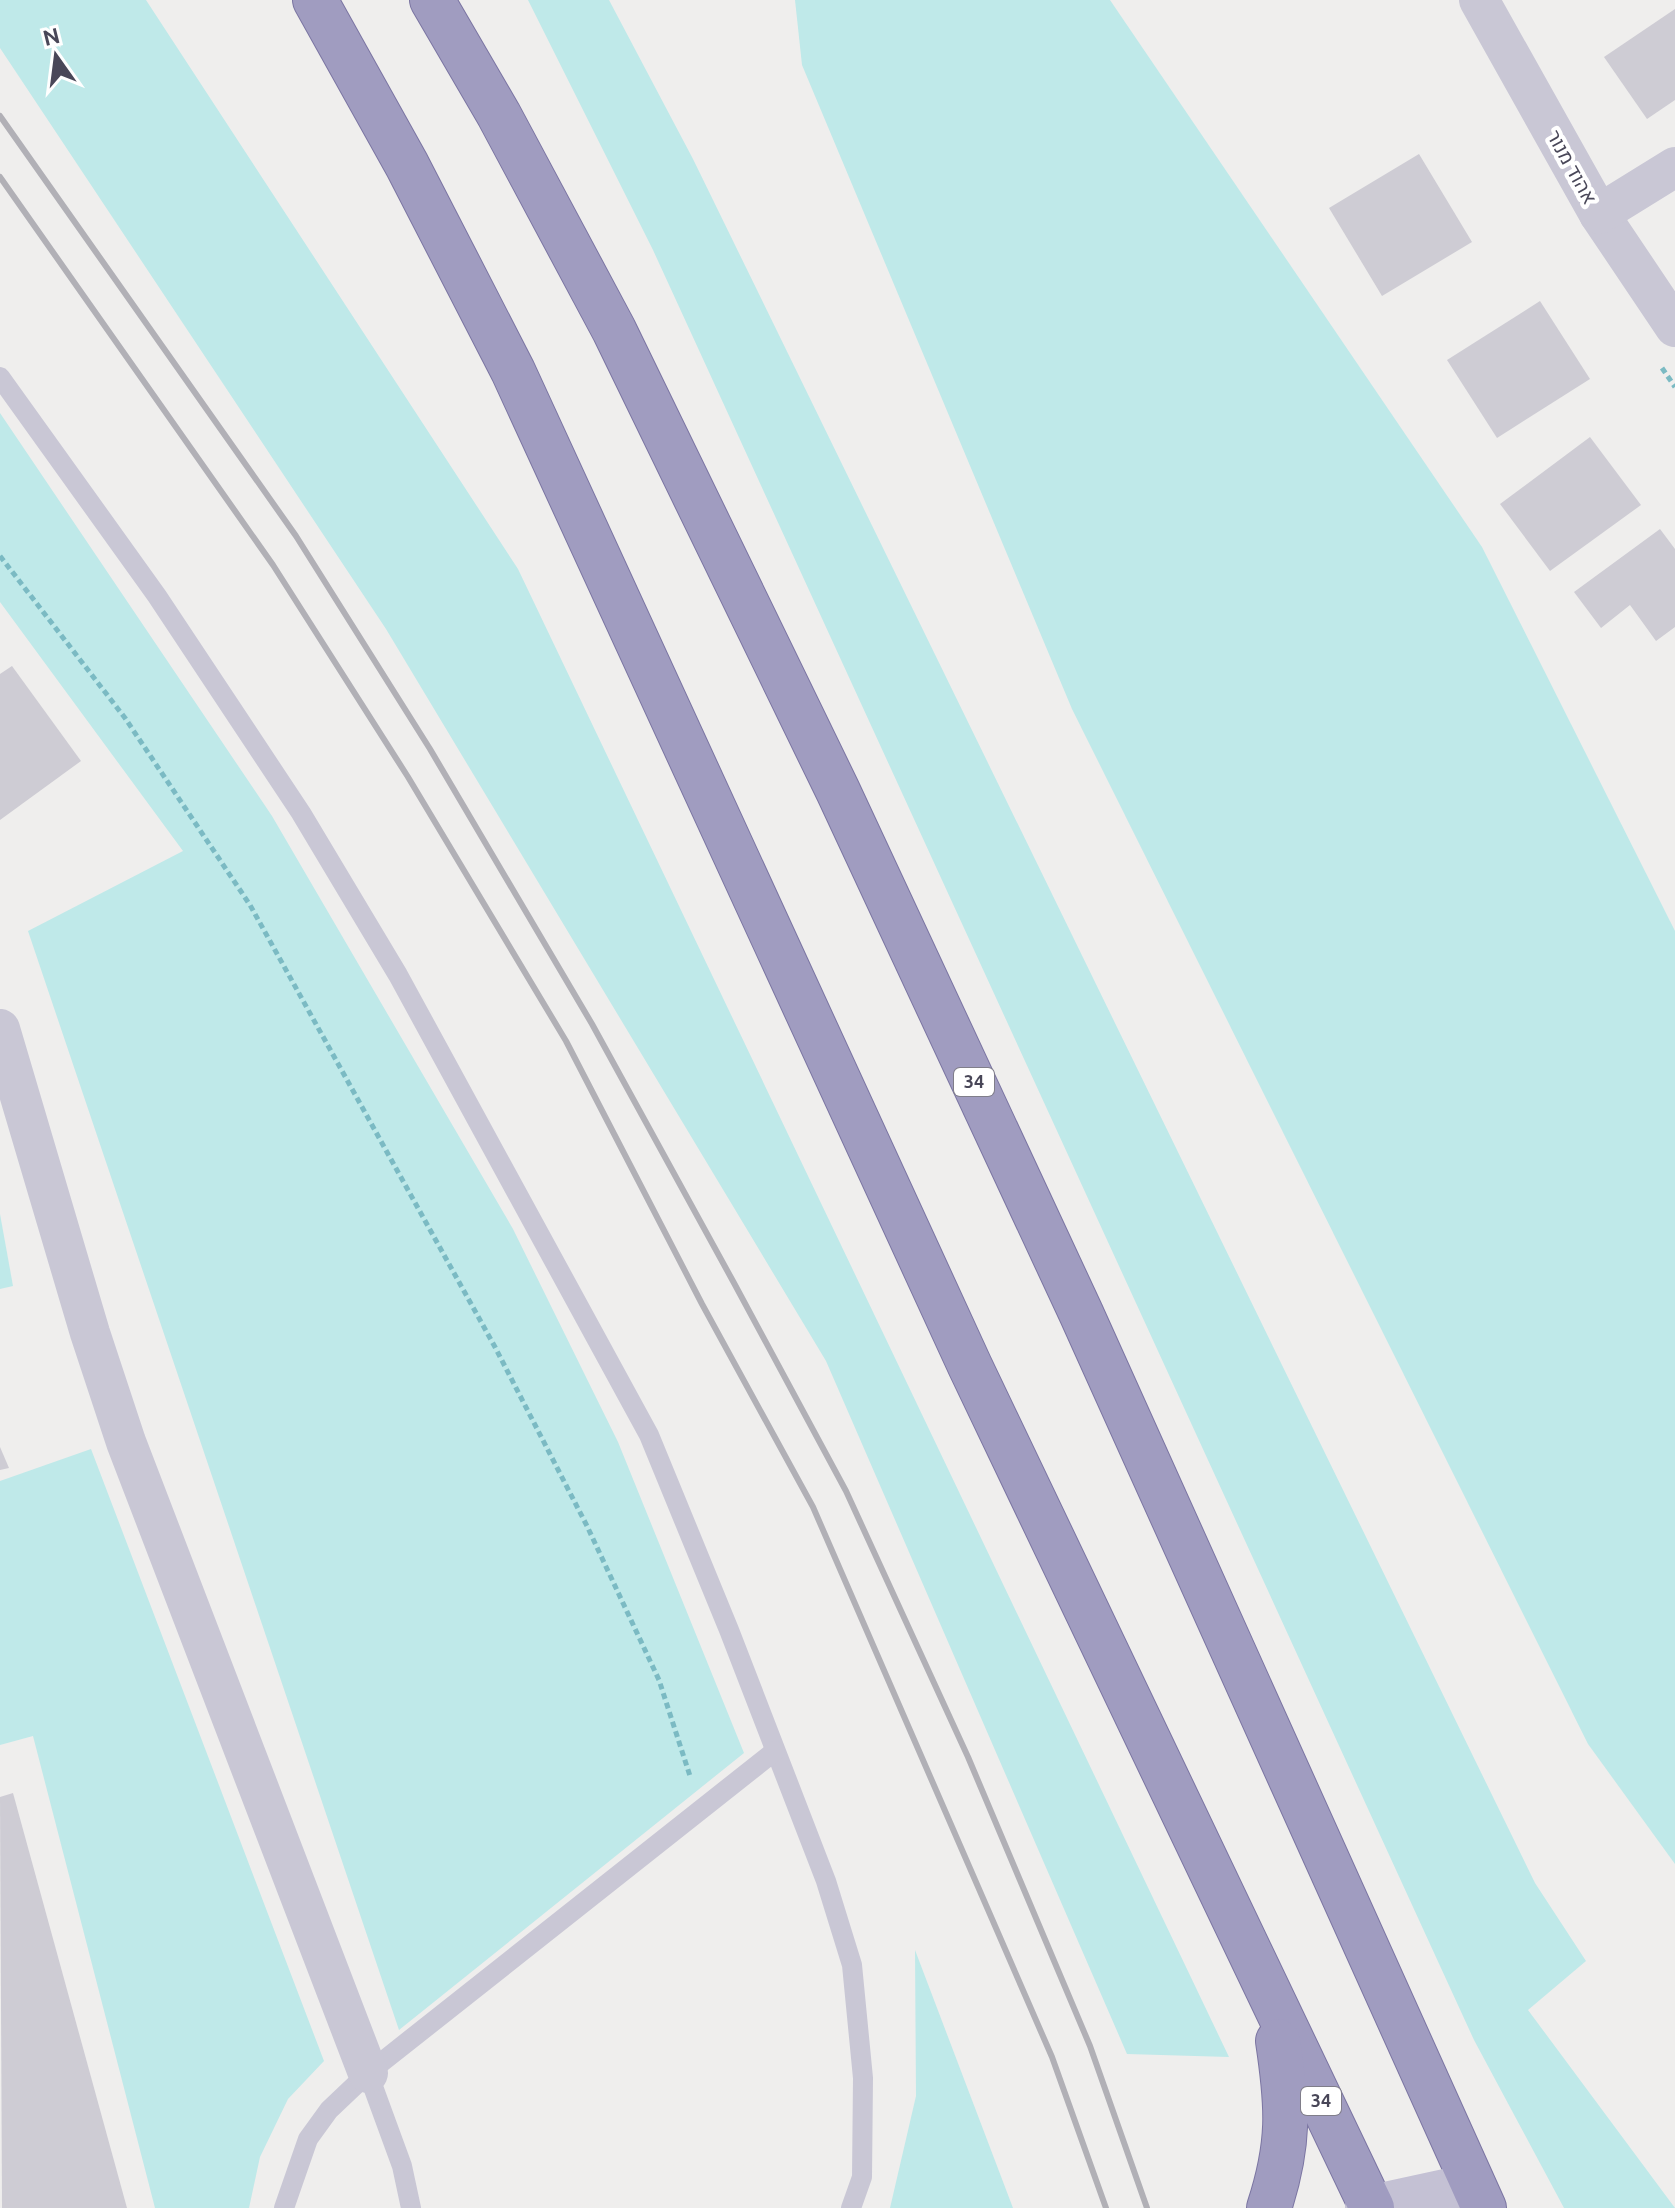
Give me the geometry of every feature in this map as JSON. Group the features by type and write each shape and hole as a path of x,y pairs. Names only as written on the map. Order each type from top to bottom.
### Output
{"highway":[{"name":"34","path":"315,0 407,165 513,371 963,1351 1370,2207"},
{"name":"34","path":"432,0 499,115 614,330 838,791 1081,1313 1468,2200"},
{"path":"1269,2208 1281,2171 1287,2134 1287,2098 1271,1995"}],"main road":[{"path":"1370,2207 1468,2200"}],"street":[{"name":"אהוד מנור","path":"1479,0 1599,214 1675,327"},
{"path":"1599,214 1675,167"},
{"path":"0,1029 90,1333 126,1442 368,2073"}],"lane":[{"path":"0,377 157,596 301,813 398,975 649,1435 729,1630 826,1881 852,1965 863,2078 862,2177 851,2208"},
{"path":"284,2208 308,2139 329,2110 368,2073 775,1751"},
{"path":"368,2073 402,2166 411,2208"}],"path":[{"path":"0,556 125,718 250,905 495,1347 587,1526 659,1680 701,1810"}],"shaded area":[{"path":"0,0 146,0 518,569 1229,2057 1127,2054 826,1361 386,629 0,48"},
{"path":"528,0 609,0 693,159 1535,1883 1586,1961 1528,2010 1675,2208 1564,2208 1474,2040 653,250"},
{"path":"795,0 1110,0 1482,547 1675,931 1675,1864 1588,1744 1072,709 802,65"},
{"path":"0,413 272,816 513,1229 618,1442 744,1753 399,2030 28,931 183,851 0,602"},
{"path":"0,1214 13,1286 0,1289"},
{"path":"91,1449 324,2061 288,2099 260,2157 249,2208 155,2208 33,1736 0,1745 0,1481"},
{"path":"915,1950 1013,2208 890,2208 916,2096"}],"building":[{"path":"1675,9 1675,100 1647,119 1604,57"},
{"path":"1419,154 1472,242 1382,296 1329,208"},
{"path":"1540,301 1590,379 1497,438 1447,360"},
{"path":"1590,437 1641,505 1550,571 1500,504"},
{"path":"1660,529 1675,549 1675,627 1656,641 1630,605 1601,628 1574,592"},
{"path":"12,666 81,761 0,820 0,674"},
{"path":"0,1447 9,1468 0,1470"},
{"path":"13,1793 127,2208 2,2208 0,1797"}],"railway":[{"path":"0,116 296,536 430,749 592,1024 846,1491 968,1757 1090,2046 1147,2208"},
{"path":"0,177 273,565 408,777 566,1041 702,1304 813,1507 1052,2057 1106,2208"}]}
